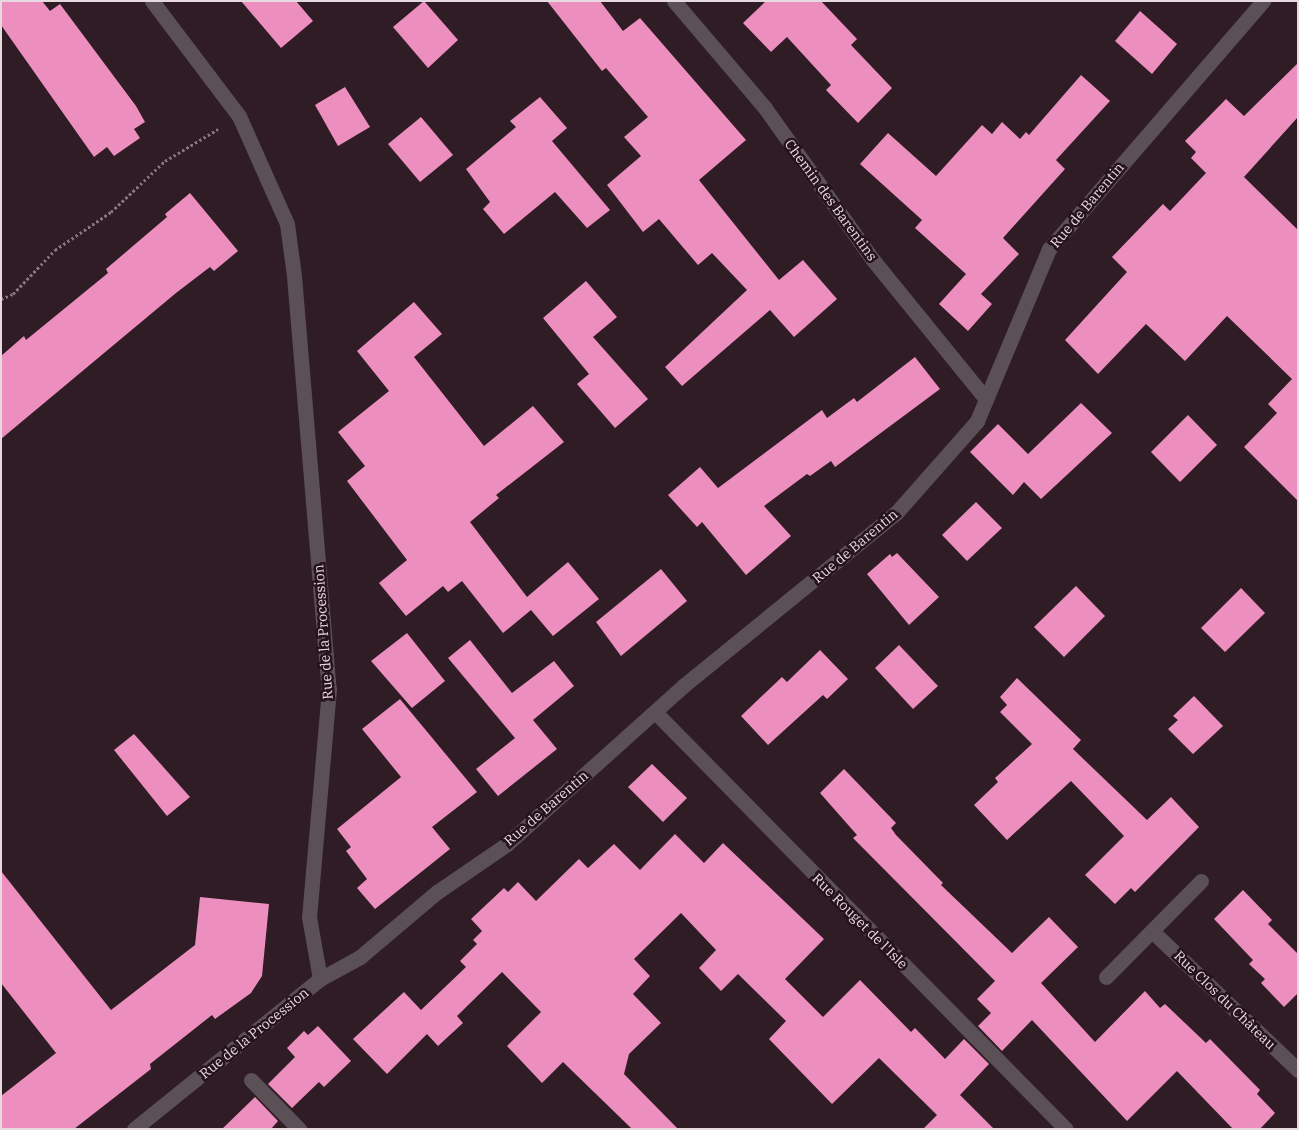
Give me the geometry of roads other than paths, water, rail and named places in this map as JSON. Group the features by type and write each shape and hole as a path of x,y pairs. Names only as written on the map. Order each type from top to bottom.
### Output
{"street":[{"name":"Rue de la Procession","path":"134,1129 229,1055 320,979 309,917 329,689 294,276 287,224 238,116 152,1"},
{"name":"Chemin des Barentins","path":"674,1 765,108 873,260 986,399"},
{"name":"Rue de Barentin","path":"320,979 360,957 437,892 507,844 655,712 896,513 977,421 1049,249 1263,1"},
{"name":"Rue Rouget de l'Isle","path":"655,712 1066,1129"},
{"path":"1106,977 1201,881"},
{"name":"Rue Clos du Château","path":"1152,930 1298,1070"},
{"path":"251,1080 298,1129"}]}
